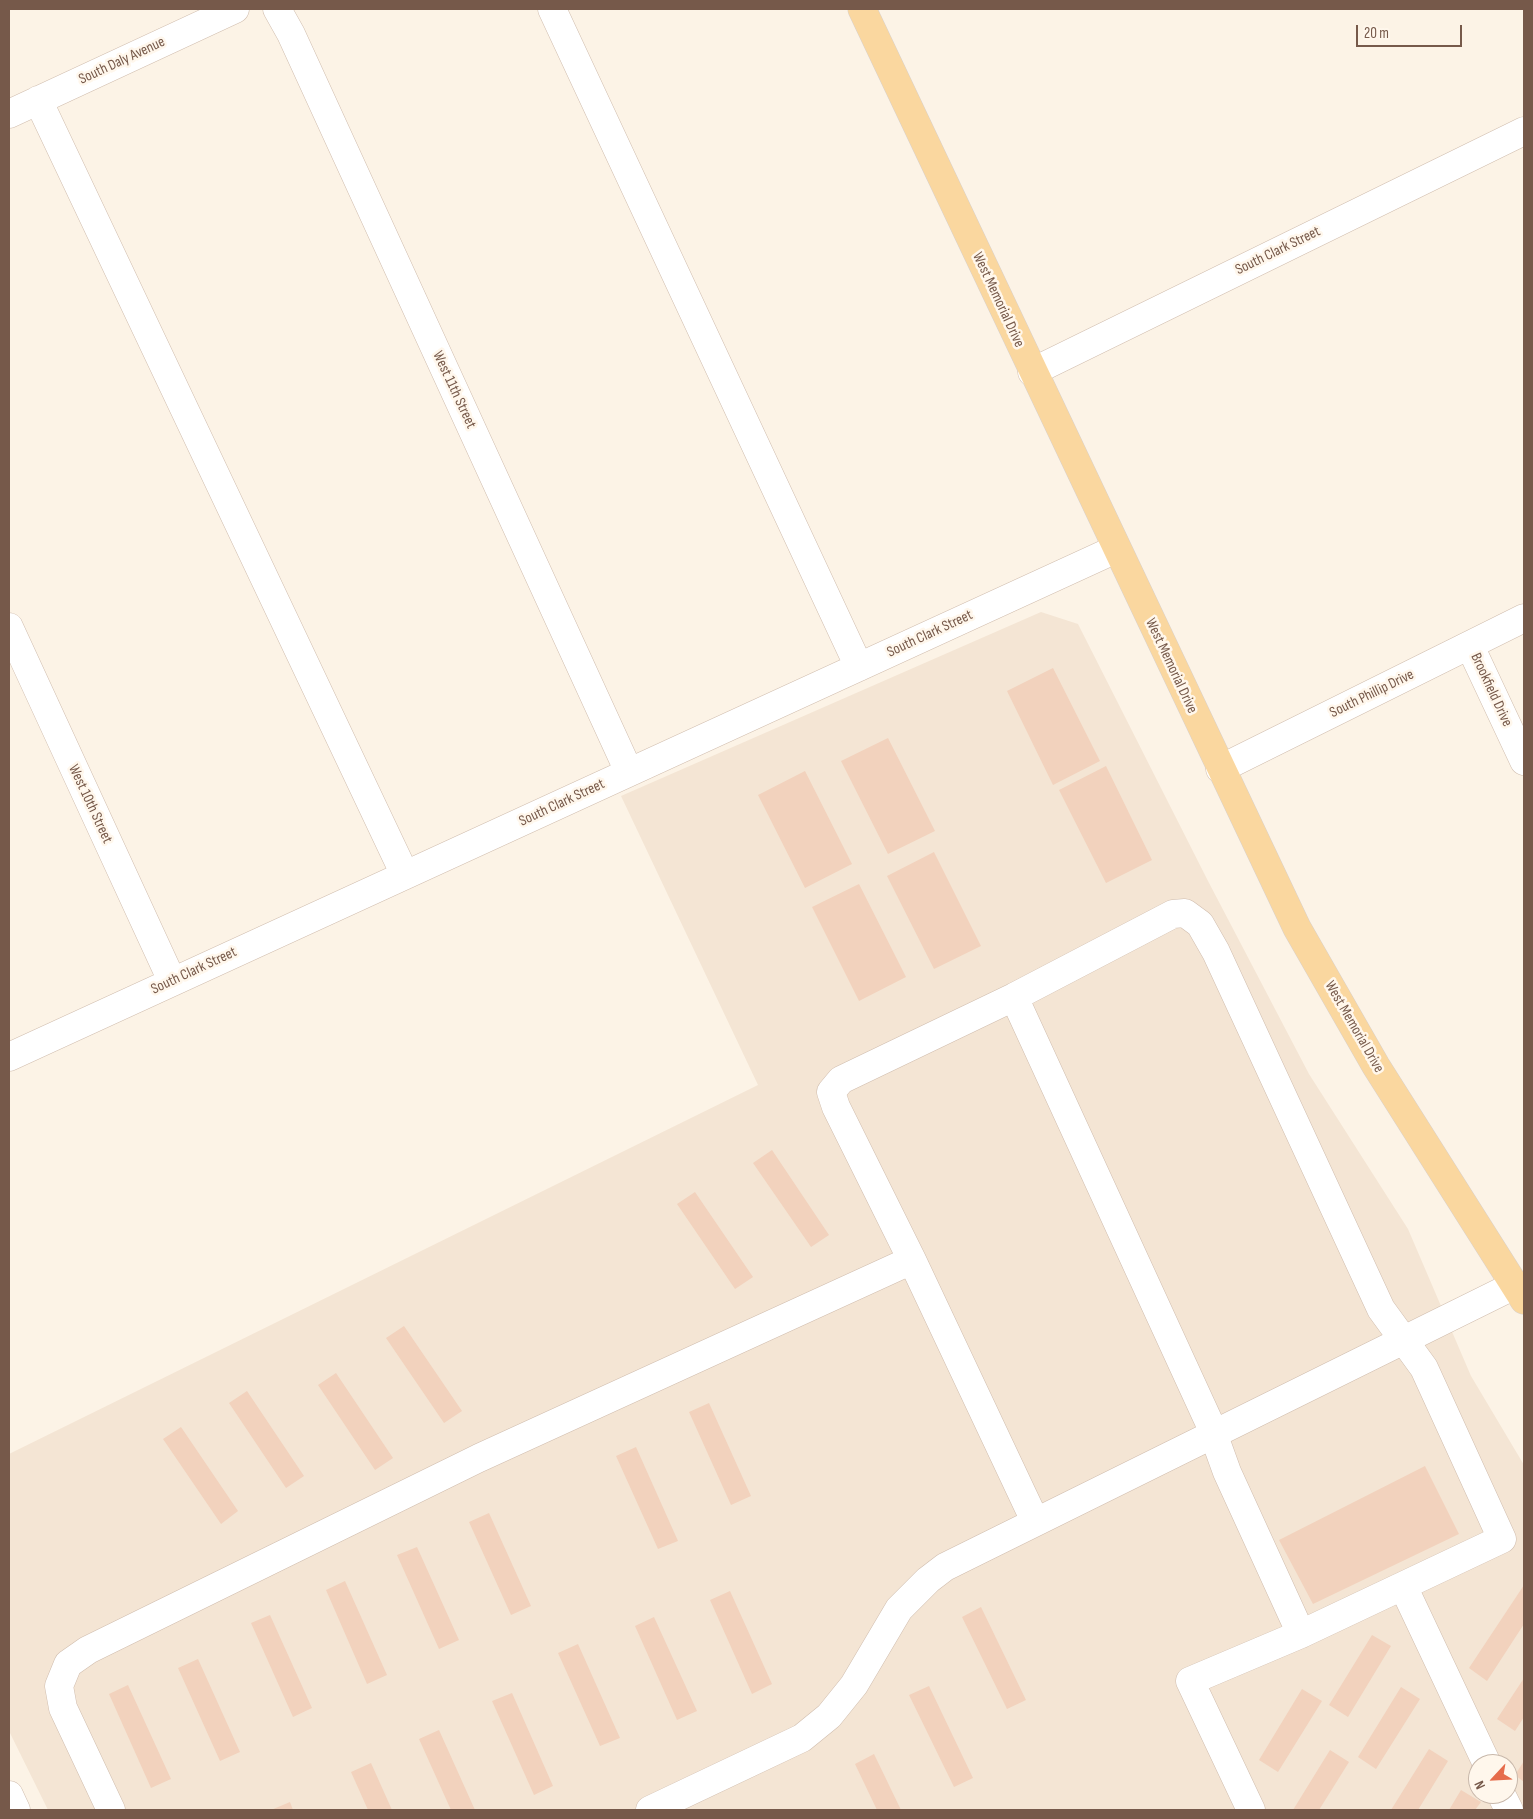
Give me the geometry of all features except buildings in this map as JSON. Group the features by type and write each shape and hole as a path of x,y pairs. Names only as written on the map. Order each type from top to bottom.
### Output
{"main road":[{"name":"West Memorial Drive","path":"862,9 1032,372 1297,928 1376,1066 1520,1292"}],"street":[{"name":"South Daly Avenue","path":"9,114 235,9"},
{"name":"West 11th Street","path":"277,9 291,34 629,772"},
{"path":"552,9 859,667"},
{"path":"38,100 405,875"},
{"name":"South Clark Street","path":"1032,372 1524,131"},
{"name":"South Clark Street","path":"9,1057 1116,549"},
{"name":"South Phillip Drive","path":"1220,769 1524,618"},
{"name":"West 10th Street","path":"9,627 172,981"},
{"name":"Brookfield Drive","path":"1470,646 1524,761"},
{"path":"1034,1521 912,1260 836,1107 831,1092 841,1080 1014,997 1173,914 1185,913 1200,924 1216,952 1381,1309 1406,1340 1424,1368 1502,1539 1301,1634 1190,1681 1251,1810"},
{"path":"1014,997 1213,1435 1227,1472 1301,1634"},
{"path":"111,1810 63,1708 59,1686 68,1664 88,1650 479,1458 912,1260"},
{"path":"650,1810 802,1738 829,1716 854,1685 899,1609 928,1580 945,1567 1034,1521 1406,1340 1520,1292"},
{"path":"1403,1586 1482,1754"},
{"path":"9,1795 16,1810"}],"shaded area":[{"path":"1041,612 1078,624 1208,881 1309,1074 1408,1229 1471,1376 1524,1465 1524,1810 48,1810 9,1731 9,1454 758,1085 621,796"}]}
